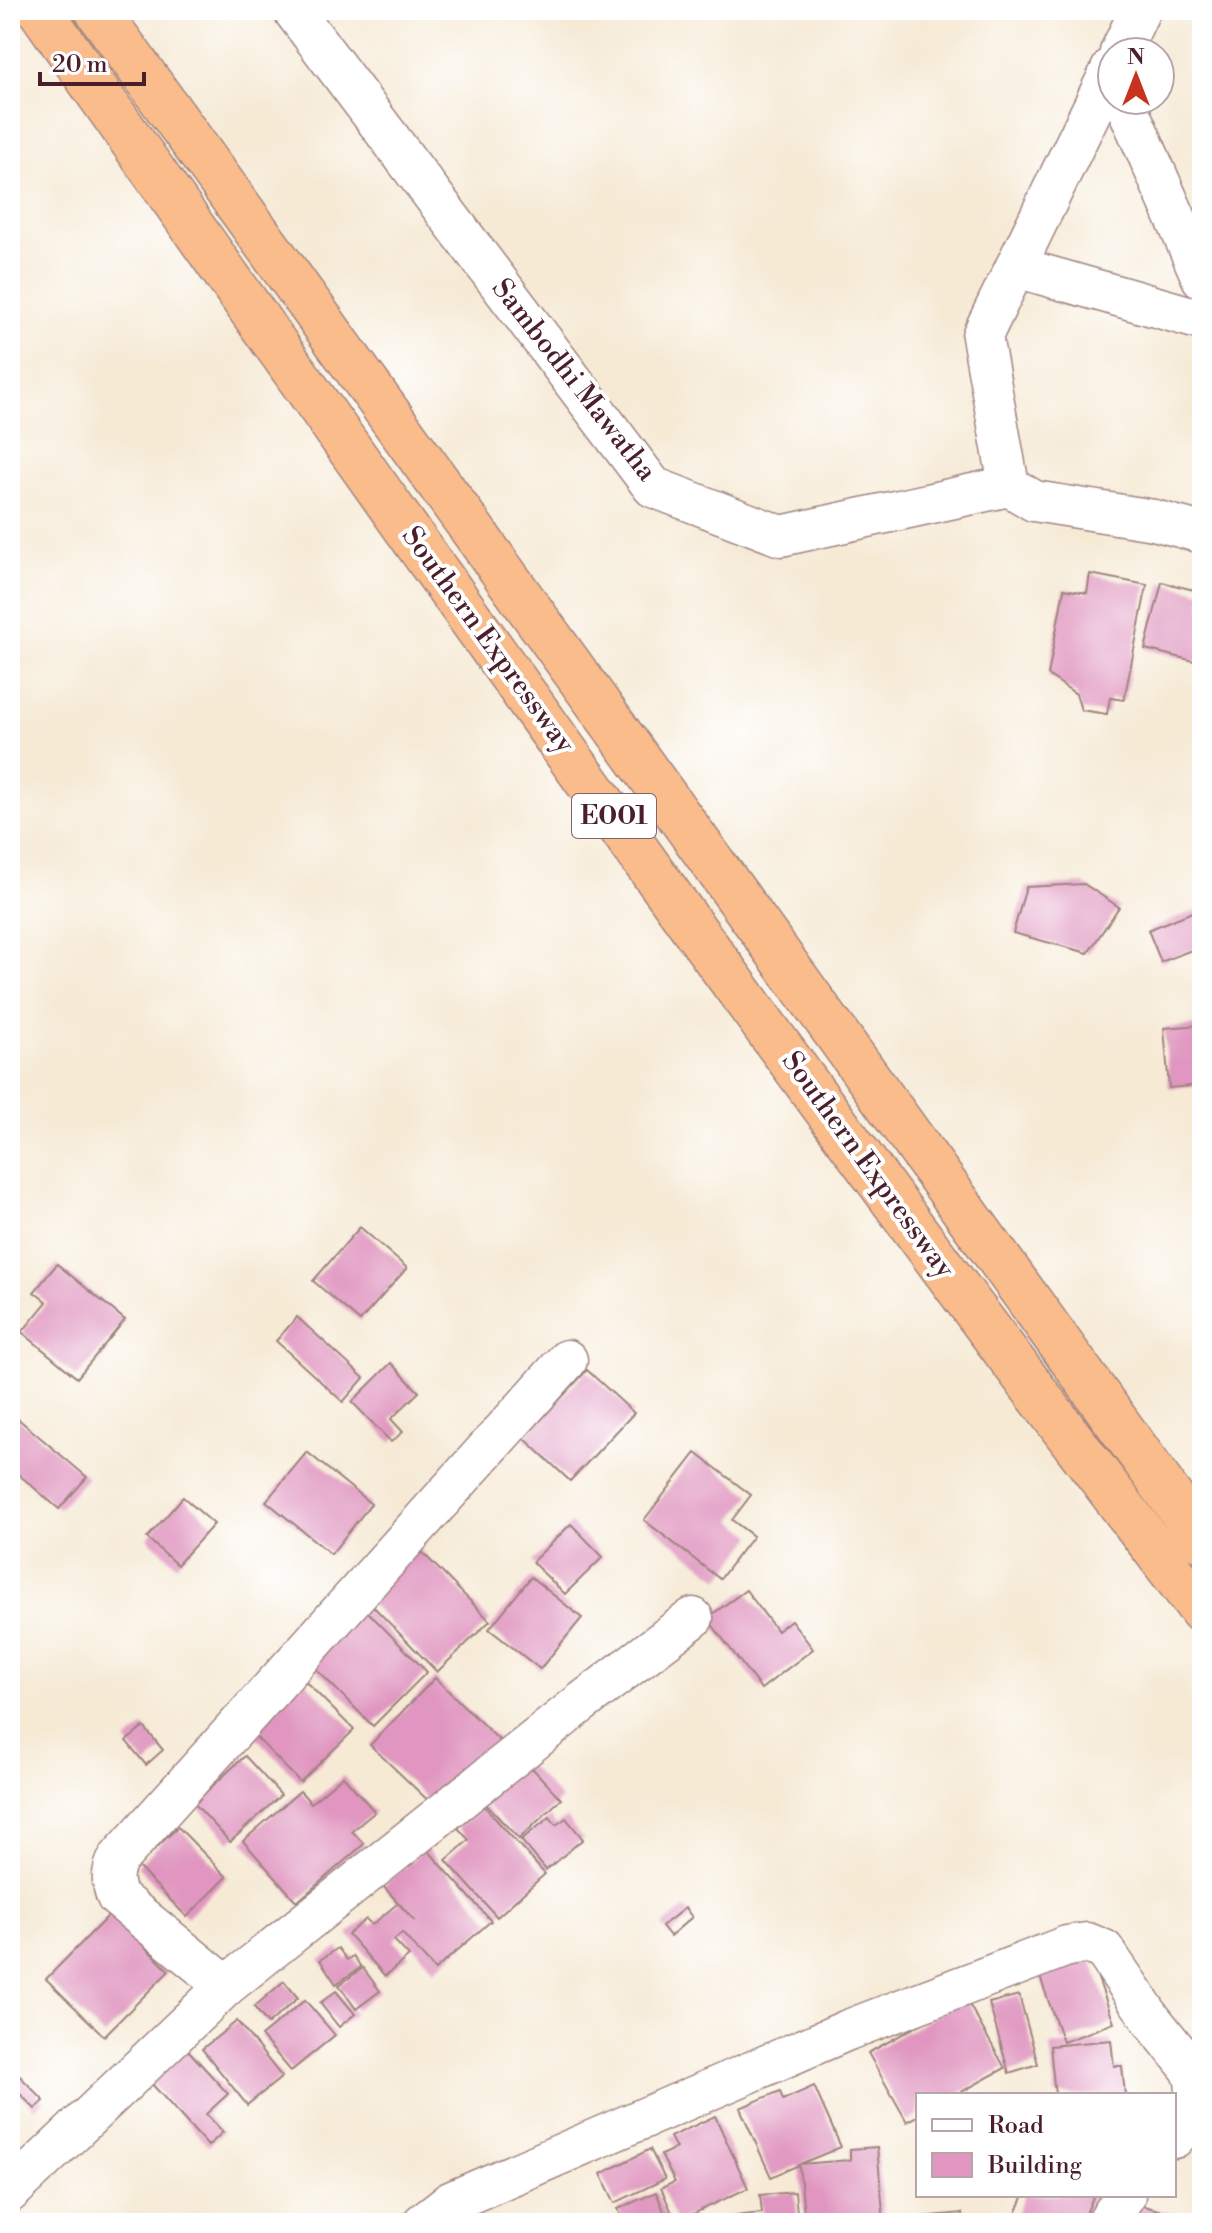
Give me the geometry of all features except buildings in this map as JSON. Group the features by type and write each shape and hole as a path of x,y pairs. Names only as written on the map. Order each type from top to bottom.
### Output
{"highway":[{"name":"Southern Expressway","path":"40,10 568,753 1044,1405 1202,1611"},
{"name":"Southern Expressway","path":"97,10 1202,1540"}],"street":[{"name":"Sambodhi Mawatha","path":"293,10 653,487 781,536 1009,486"},
{"path":"1130,36 1140,10"},
{"path":"1096,112 982,336 1009,486 1034,501 1154,520 1202,533"},
{"path":"1134,116 1202,278"},
{"path":"1016,267 1202,320"},
{"path":"226,1986 117,1897 112,1886 113,1869 118,1859 567,1360"},
{"path":"10,2192 226,1986 534,1739 693,1618"},
{"path":"423,2223 450,2202 793,2053 1067,1946 1087,1943 1104,1950 1151,2019 1191,2069 1197,2103 1194,2116 1176,2136"},
{"path":"1107,2223 1124,2197"}]}
